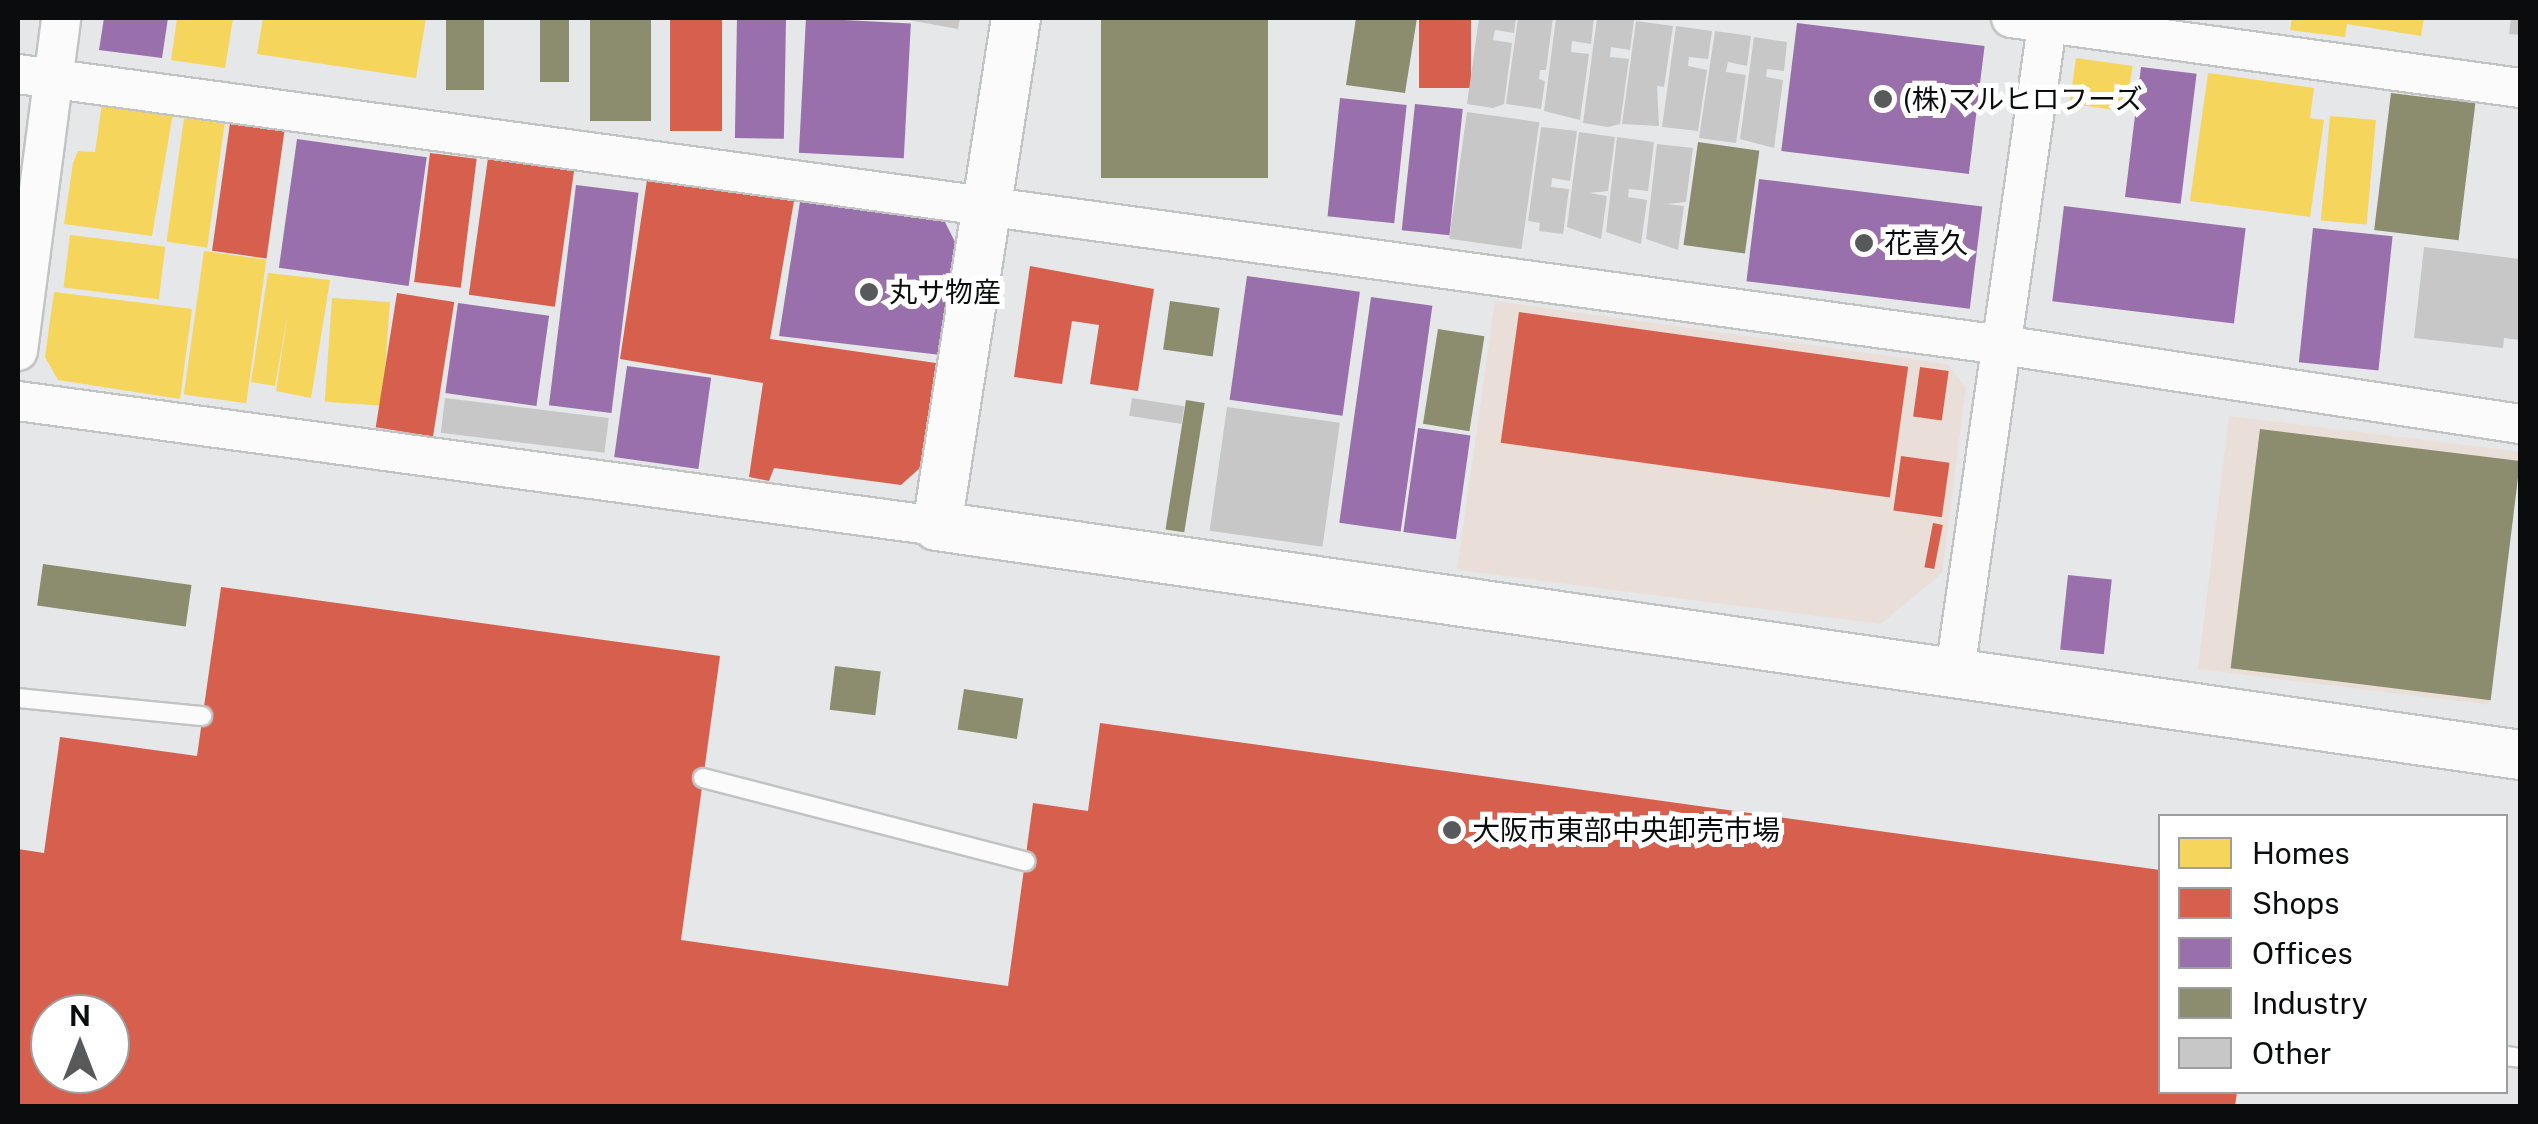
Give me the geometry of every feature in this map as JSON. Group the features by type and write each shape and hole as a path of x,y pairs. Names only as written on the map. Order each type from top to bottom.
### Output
{"street":[{"path":"18,351 35,76 62,18"},
{"path":"938,526 1016,18"},
{"path":"1956,671 2002,345 2036,19 2520,88"},
{"path":"35,76 2002,345 2520,424"},
{"path":"18,401 938,526 2520,755"}],"lane":[{"path":"18,698 202,716"},
{"path":"703,778 1026,860"}],"shaded area":[{"path":"1495,301 1947,364 1966,387 1942,573 1881,624 1457,570"},
{"path":"2229,416 2520,452 2489,705 2198,669"}],"building: Homes":[{"path":"177,18 233,18 225,68 171,60"},
{"path":"263,18 426,18 416,78 257,54"},
{"path":"2292,18 2424,18 2421,36 2347,24 2345,37 2290,30"},
{"path":"2076,58 2132,66 2126,111 2070,104"},
{"path":"2208,73 2314,88 2310,118 2324,120 2310,217 2190,201"},
{"path":"102,104 173,113 152,236 64,224 73,163 78,151 95,152"},
{"path":"2330,116 2376,120 2367,225 2321,221"},
{"path":"184,118 225,124 207,247 167,242"},
{"path":"70,235 165,247 159,299 64,288"},
{"path":"204,251 266,260 246,403 184,395"},
{"path":"268,273 330,280 311,398 276,391 288,312 275,386 251,382"},
{"path":"54,292 192,309 180,399 58,380 45,357"},
{"path":"332,298 390,302 383,406 325,402"}],"building: Shops":[{"path":"670,18 722,18 722,131 670,131"},
{"path":"1419,18 1471,18 1471,88 1419,88"},
{"path":"230,123 284,131 267,258 212,251"},
{"path":"430,153 477,159 461,288 414,282"},
{"path":"488,158 574,170 555,307 469,295"},
{"path":"647,180 794,201 770,339 936,363 921,467 901,485 774,468 769,481 749,477 763,383 620,359"},
{"path":"1030,266 1154,289 1138,391 1090,384 1099,325 1072,321 1062,384 1014,377"},
{"path":"397,293 454,302 433,436 376,427"},
{"path":"1519,312 1908,367 1890,497 1501,443"},
{"path":"1920,367 1949,371 1942,421 1913,417"},
{"path":"1901,456 1950,463 1942,517 1893,510"},
{"path":"1933,523 1943,525 1934,569 1924,567"},
{"name":"大阪市東部中央卸売市場","path":"221,587 720,656 681,940 1008,986 1033,803 1088,811 1100,723 2158,870 2158,1094 2237,1094 2235,1106 18,1106 18,849 44,853 60,737 197,756"}],"building: Offices":[{"path":"104,18 168,18 162,58 99,50"},
{"path":"737,18 786,19 784,139 735,138"},
{"path":"806,18 911,23 904,158 799,153"},
{"name":"(株)マルヒロフーズ","path":"1797,23 1985,46 1969,174 1781,151"},
{"path":"2141,67 2197,74 2181,204 2125,197"},
{"path":"1340,98 1407,105 1394,223 1328,216"},
{"path":"1415,104 1463,109 1449,235 1402,230"},
{"path":"297,139 427,157 409,286 279,268"},
{"name":"花喜久","path":"1759,179 1982,206 1970,309 1746,281"},
{"path":"576,185 639,193 611,413 549,405"},
{"name":"丸サ物産","path":"800,202 944,220 958,248 941,355 779,336"},
{"path":"2064,206 2246,228 2234,324 2052,301"},
{"path":"2313,228 2393,236 2378,371 2299,362"},
{"path":"1247,276 1360,292 1342,416 1230,400"},
{"path":"1371,297 1432,306 1401,531 1339,523"},
{"path":"458,303 549,316 536,406 445,393"},
{"path":"627,366 711,378 698,469 614,457"},
{"path":"1418,428 1470,435 1456,539 1403,532"},
{"path":"2068,575 2112,580 2104,654 2060,650"}],"building: Industry":[{"path":"446,18 484,18 484,90 446,90"},
{"path":"540,18 569,18 569,82 540,82"},
{"path":"590,18 651,18 651,121 590,121"},
{"path":"1101,18 1268,18 1268,178 1101,178"},
{"path":"1356,18 1417,18 1405,93 1346,85"},
{"path":"2391,93 2475,103 2459,240 2374,230"},
{"path":"1698,142 1759,151 1745,254 1684,245"},
{"path":"1170,301 1220,308 1213,356 1163,350"},
{"path":"1438,329 1484,336 1469,431 1423,424"},
{"path":"1186,400 1205,403 1184,532 1166,529"},
{"path":"2260,429 2520,461 2491,700 2231,668"},
{"path":"43,564 192,585 186,626 37,606"},
{"path":"835,666 881,672 875,715 830,710"},
{"path":"964,689 1023,698 1017,739 958,729"}],"building: Other":[{"path":"897,18 960,18 958,29"},
{"path":"1479,18 1516,18 1514,33 1495,30 1493,40 1512,43 1504,104 1493,108 1467,104"},
{"path":"1518,18 1553,18 1546,70 1540,70 1539,79 1545,81 1541,109 1506,104"},
{"path":"1556,18 1594,18 1591,44 1572,41 1571,52 1589,54 1580,120 1544,111"},
{"path":"1597,18 1634,20 1630,50 1611,47 1610,57 1629,59 1620,124 1608,127 1583,123"},
{"path":"2511,18 2520,18 2520,35 2509,34"},
{"path":"1636,21 1673,26 1664,87 1657,86 1659,126 1622,124"},
{"path":"1676,26 1712,31 1708,59 1689,57 1688,66 1707,70 1698,131 1662,127"},
{"path":"1715,31 1751,36 1747,66 1728,62 1726,72 1746,75 1736,143 1699,138"},
{"path":"1754,37 1787,42 1784,71 1767,69 1766,77 1783,80 1774,148 1740,139"},
{"path":"1467,112 1539,122 1521,249 1449,239"},
{"path":"1541,127 1577,131 1570,181 1552,178 1551,187 1569,189 1563,234 1539,231 1540,223 1528,221"},
{"path":"1579,132 1615,137 1608,191 1589,193 1607,196 1601,239 1567,227"},
{"path":"1617,137 1654,142 1648,191 1629,189 1628,197 1647,200 1641,244 1606,232"},
{"path":"1657,144 1693,148 1686,202 1666,204 1684,206 1678,250 1646,239"},
{"path":"2424,247 2520,259 2520,340 2504,338 2503,348 2414,338"},
{"path":"445,398 609,418 605,453 441,433"},
{"path":"1132,398 1184,406 1182,424 1129,416"},
{"path":"1227,407 1340,423 1322,547 1210,531"}],"place":[{"name":"(株)マルヒロフーズ","path":"1883,99"},
{"name":"花喜久","path":"1864,243"},
{"name":"丸サ物産","path":"869,292"},
{"name":"大阪市東部中央卸売市場","path":"1452,830"}]}
